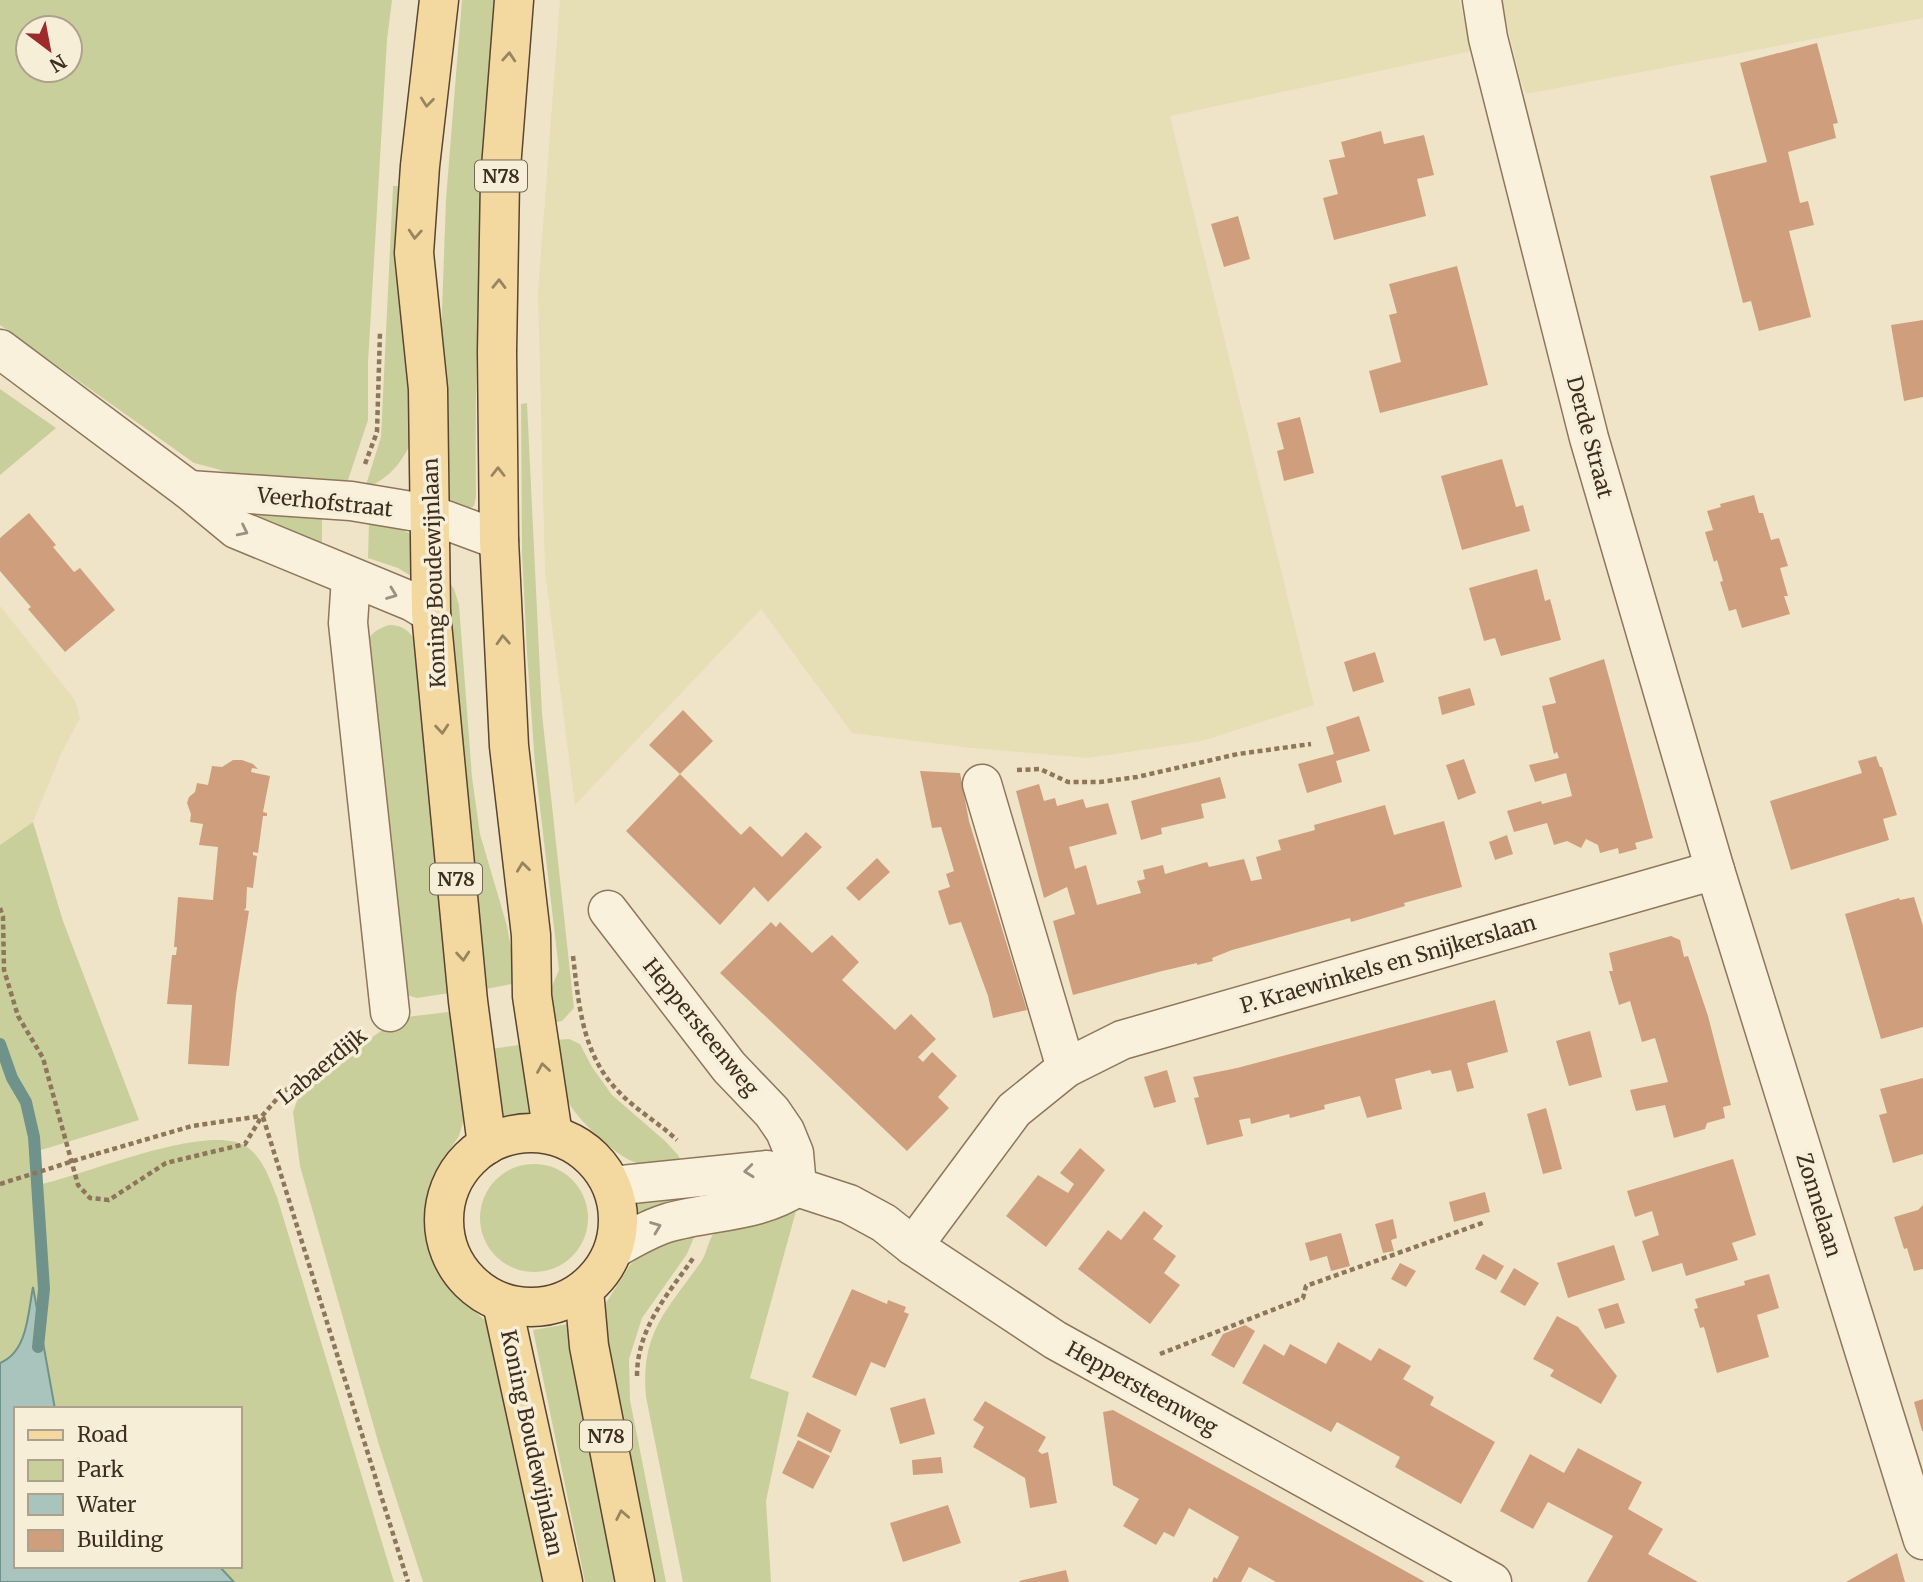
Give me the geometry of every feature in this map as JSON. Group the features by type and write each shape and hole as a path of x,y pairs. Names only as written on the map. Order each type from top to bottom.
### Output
{"main road":[{"name":"Koning Boudewijnlaan","path":"439,0 420,166 414,253 428,389 431,613 468,1001 487,1145"},
{"name":"N78","path":"514,0 500,181 499,540 509,746 531,935 532,996 553,1135"},
{"path":"530,1133 553,1135 578,1145 598,1163 612,1186 618,1207 619,1228 614,1249 602,1272 584,1290 559,1304 530,1308 502,1304 480,1292 462,1275 450,1253 444,1229 445,1204 453,1180 467,1160 487,1145 508,1136 530,1133"},
{"name":"N78","path":"584,1290 589,1346 635,1582"},
{"name":"Koning Boudewijnlaan","path":"502,1304 563,1582"}],"street":[{"name":"Derde Straat","path":"1482,0 1488,38 1588,438 1715,870"},
{"name":"Veerhofstraat","path":"0,349 236,528 414,602 431,613"},
{"name":"Veerhofstraat","path":"189,490 351,501 429,514 499,540"},
{"path":"351,578 348,623 390,1013"},
{"path":"982,784 1066,1068"},
{"name":"P. Kraewinkels en Snijkerslaan","path":"913,1246 1014,1110 1066,1068 1122,1040 1715,870"},
{"name":"Zonnelaan","path":"1715,870 1923,1540"},
{"name":"Heppersteenweg","path":"607,910 729,1067 772,1112 785,1131 794,1153 797,1187"},
{"name":"Heppersteenweg","path":"612,1186 758,1169 776,1172 797,1187 849,1204 884,1223 913,1246 1055,1340 1492,1582"},
{"path":"614,1249 641,1233 667,1223 763,1204 797,1187"}],"path":[{"path":"982,784 989,774 1040,769 1068,782 1137,778 1238,754 1311,744"},
{"path":"0,908 3,916 4,970 18,1016 43,1058 79,1185 90,1198 109,1200 166,1163 245,1144 262,1116"},
{"name":"Labaerdijk","path":"390,1013 282,1093 262,1116 408,1582"},
{"path":"582,1027 594,1056 617,1090 681,1144"},
{"path":"0,1184 192,1126 262,1116"},
{"path":"1115,1372 1303,1298 1306,1286 1485,1222"},
{"path":"637,1381 638,1358 649,1322 700,1246"}],"shaded area":[{"path":"560,0 1459,0 1472,51 1170,116 1314,705 1202,741 1088,758 971,748 852,733 761,609 575,805 545,572 538,292"},
{"path":"1501,0 1923,0 1923,18 1526,94"},
{"path":"0,606 75,700 80,718 60,756 33,822 0,845"}],"green space":[{"path":"0,0 392,0 387,40 368,363 368,420 348,480 249,480 194,463 0,325"},
{"path":"462,0 494,0 480,248 476,497 474,506 468,509 446,498 440,367 446,199"},
{"path":"393,186 405,186 415,435 396,467 383,479 365,488 381,437"},
{"path":"0,389 56,428 0,475"},
{"path":"527,403 542,714 574,1008 562,1021 552,1023 549,993 559,970 535,765 522,553 521,404"},
{"path":"249,514 322,519 322,549"},
{"path":"369,522 394,526 419,538 416,576 368,558"},
{"path":"445,576 454,589 459,605 472,777 480,834 507,926 517,983 481,990"},
{"path":"389,625 404,629 415,640 456,992 417,998 407,995 365,646 374,632"},
{"path":"33,822 63,921 139,1120 38,1151 38,1185 176,1145 229,1141 253,1152 265,1170 277,1197 394,1582 234,1582 221,1568 242,1568 242,1407 55,1407 33,1289 21,1341 9,1358 0,1363 0,845"},
{"path":"457,1011 466,1112 459,1136 437,1169 432,1182 426,1209 427,1237 435,1264 449,1288 490,1325 550,1582 423,1582 379,1445 300,1166 293,1112 302,1087 381,1031 406,1017"},
{"path":"569,1039 580,1044 612,1095 665,1141 678,1155 683,1166 652,1166 634,1162 617,1152 587,1125 571,1107 561,1077 555,1040"},
{"path":"526,1044 534,1112 500,1118 491,1049"},
{"path":"534,1164 555,1168 573,1179 584,1197 588,1218 584,1239 573,1257 555,1268 534,1272 513,1268 495,1257 484,1239 480,1218 484,1197 495,1179 513,1168"},
{"path":"689,1190 691,1203 637,1212 635,1199"},
{"path":"796,1211 750,1378 789,1392 766,1501 771,1582 683,1582 646,1397 645,1375 652,1339 667,1309 701,1262 712,1236 718,1229 735,1220"},
{"path":"695,1235 687,1254 642,1318 629,1359 630,1400 666,1582 649,1582 611,1392 604,1306 630,1265 648,1248"},
{"path":"568,1324 621,1582 585,1582 533,1330"}],"water":[{"path":"33,1287 55,1407 14,1407 14,1568 221,1568 234,1582 0,1582 0,1363 16,1350 28,1319"}],"building":[{"path":"1817,43 1838,123 1833,124 1836,138 1788,152 1800,203 1808,201 1814,225 1789,231 1811,317 1759,331 1751,301 1743,303 1710,176 1767,162 1740,63"},
{"path":"1381,131 1384,144 1424,135 1434,175 1417,179 1426,216 1334,240 1323,198 1338,194 1329,160 1345,157 1341,142"},
{"path":"1238,216 1250,259 1224,267 1211,224"},
{"path":"1457,266 1488,385 1380,413 1369,371 1401,362 1389,315 1397,313 1389,284"},
{"path":"1923,320 1923,397 1904,401 1891,325"},
{"path":"1300,417 1314,473 1284,481 1277,451 1284,449 1277,423"},
{"path":"1502,459 1516,507 1523,505 1530,531 1462,550 1441,476"},
{"path":"1754,495 1771,540 1779,538 1788,566 1780,568 1790,614 1742,628 1736,609 1729,611 1720,582 1723,581 1717,560 1714,562 1705,532 1713,530 1707,511 1721,507 1720,504"},
{"path":"29,513 74,572 80,568 115,610 65,652 0,571 0,538"},
{"path":"1537,569 1545,601 1550,599 1561,640 1501,656 1495,638 1484,641 1469,588"},
{"path":"1375,652 1384,682 1353,692 1344,662"},
{"path":"1604,659 1653,838 1635,843 1637,849 1619,854 1618,848 1600,853 1598,845 1586,839 1581,848 1567,841 1554,845 1547,823 1514,832 1507,811 1572,796 1566,773 1535,782 1529,765 1559,758 1557,752 1554,754 1542,706 1556,703 1549,678"},
{"path":"1470,688 1475,705 1442,715 1438,697"},
{"path":"683,710 713,741 680,774 649,745"},
{"path":"1359,716 1370,751 1336,761 1342,782 1307,793 1298,764 1334,754 1326,727"},
{"path":"1876,756 1897,815 1883,819 1889,840 1791,870 1770,801 1862,773 1858,761"},
{"path":"1464,759 1476,793 1458,800 1446,765"},
{"path":"233,760 253,764 258,769 252,768 251,772 270,776 263,812 267,813 267,816 263,816 258,853 253,852 253,855 257,856 253,888 247,887 244,910 249,911 236,995 229,1066 188,1064 192,1005 167,1004 172,955 176,955 177,947 174,947 178,897 213,900 218,847 199,845 203,824 190,822 191,814 187,803 195,792 197,783 208,785 212,766 222,767"},
{"path":"920,771 960,773 969,821 1027,1010 993,1018 988,996 961,922 949,925 938,891 950,887 946,874 954,871 941,827 932,828"},
{"path":"680,774 741,835 750,826 782,857 806,832 822,847 768,902 754,887 720,925 626,831"},
{"path":"1220,777 1226,798 1201,804 1204,818 1161,828 1162,834 1141,840 1131,801"},
{"path":"1039,784 1044,801 1055,798 1057,806 1083,799 1086,808 1108,803 1117,834 1069,847 1075,869 1086,865 1097,905 1141,893 1137,881 1145,879 1143,870 1163,865 1165,874 1207,862 1209,867 1244,859 1251,881 1262,879 1256,857 1281,850 1278,840 1315,830 1314,825 1385,805 1394,835 1444,821 1462,887 1404,903 1405,906 1351,922 1350,918 1232,950 1212,958 1213,961 1162,971 1073,995 1053,921 1075,914 1067,887 1044,898 1016,791"},
{"path":"1507,835 1513,854 1495,860 1489,842"},
{"path":"877,858 890,872 859,901 846,888"},
{"path":"1914,897 1923,926 1923,1027 1881,1039 1845,914 1899,898"},
{"path":"771,922 776,927 780,922 812,953 832,935 859,962 842,980 895,1030 911,1014 936,1039 918,1057 923,1062 932,1052 957,1076 938,1097 949,1108 907,1151 720,973"},
{"path":"1671,936 1680,940 1684,957 1688,956 1708,1016 1731,1105 1723,1107 1725,1118 1707,1123 1705,1129 1674,1138 1665,1105 1636,1111 1630,1090 1668,1082 1655,1038 1642,1042 1630,1001 1619,1005 1609,971 1613,971 1609,953"},
{"path":"1495,1000 1508,1052 1467,1063 1474,1088 1457,1092 1451,1070 1432,1074 1430,1070 1395,1079 1402,1109 1367,1118 1360,1096 1324,1105 1325,1109 1290,1118 1289,1114 1251,1124 1250,1118 1239,1120 1243,1136 1207,1145 1194,1098 1199,1097 1193,1077 1237,1068"},
{"path":"1590,1031 1602,1077 1569,1086 1556,1041"},
{"path":"1167,1070 1176,1102 1154,1108 1144,1077"},
{"path":"1923,1078 1923,1154 1893,1163 1879,1115 1887,1113 1880,1089"},
{"path":"1546,1108 1562,1169 1543,1174 1527,1114"},
{"path":"1080,1148 1105,1170 1046,1247 1006,1216 1038,1175 1068,1193 1074,1184 1060,1173"},
{"path":"1733,1159 1756,1235 1732,1243 1738,1260 1686,1276 1682,1263 1652,1272 1642,1241 1659,1235 1652,1211 1635,1217 1627,1191"},
{"path":"1485,1192 1490,1212 1454,1222 1449,1202"},
{"path":"1923,1205 1923,1269 1914,1271 1894,1217 1918,1210"},
{"path":"1144,1211 1163,1226 1153,1239 1176,1256 1164,1273 1180,1285 1150,1324 1078,1269 1108,1230 1121,1240"},
{"path":"1393,1219 1397,1238 1391,1240 1394,1251 1383,1253 1375,1224"},
{"path":"1341,1233 1350,1266 1331,1271 1327,1256 1310,1261 1305,1243"},
{"path":"1614,1245 1625,1280 1568,1298 1557,1263"},
{"path":"1483,1254 1504,1266 1496,1280 1475,1269"},
{"path":"1400,1263 1416,1271 1406,1287 1391,1279"},
{"path":"1514,1268 1539,1283 1525,1306 1500,1292"},
{"path":"1769,1274 1779,1308 1757,1315 1769,1357 1717,1373 1704,1327 1700,1328 1694,1309 1698,1308 1695,1299 1745,1285 1744,1281"},
{"path":"852,1289 887,1304 888,1300 906,1307 904,1312 909,1314 885,1368 871,1362 856,1396 812,1377"},
{"path":"1618,1303 1625,1323 1605,1329 1598,1309"},
{"path":"1557,1316 1578,1327 1617,1376 1601,1404 1550,1376 1554,1370 1533,1359"},
{"path":"1245,1325 1255,1331 1234,1368 1211,1355 1223,1334"},
{"path":"1338,1342 1371,1361 1379,1348 1411,1366 1403,1379 1434,1397 1430,1405 1495,1442 1461,1504 1395,1467 1400,1457 1337,1422 1331,1432 1242,1383 1264,1344 1284,1356 1290,1344 1326,1364"},
{"path":"925,1398 935,1434 900,1444 890,1408"},
{"path":"1923,1399 1923,1431 1922,1431 1914,1402"},
{"path":"985,1401 1046,1437 1038,1451 1042,1454 1048,1452 1057,1503 1030,1508 1025,1478 973,1447 984,1427 973,1420"},
{"path":"1113,1410 1425,1582 1276,1582 1249,1567 1241,1582 1212,1582 1214,1577 1217,1579 1239,1537 1189,1508 1174,1537 1164,1532 1156,1545 1123,1526 1139,1499 1113,1485 1103,1412"},
{"path":"807,1412 841,1430 831,1453 797,1436"},
{"path":"798,1440 830,1456 813,1489 782,1473"},
{"path":"1578,1448 1642,1482 1628,1509 1663,1529 1648,1554 1698,1582 1587,1582 1613,1536 1548,1502 1533,1529 1500,1511 1530,1454 1564,1473"},
{"path":"941,1457 943,1473 913,1475 912,1460"},
{"path":"948,1505 961,1543 903,1562 890,1523"},
{"path":"1897,1553 1905,1582 1846,1582"},
{"path":"1066,1570 1069,1582 1019,1581"}],"waterway":[{"path":"0,1044 12,1078 26,1102 34,1137 44,1289 38,1347"}]}
